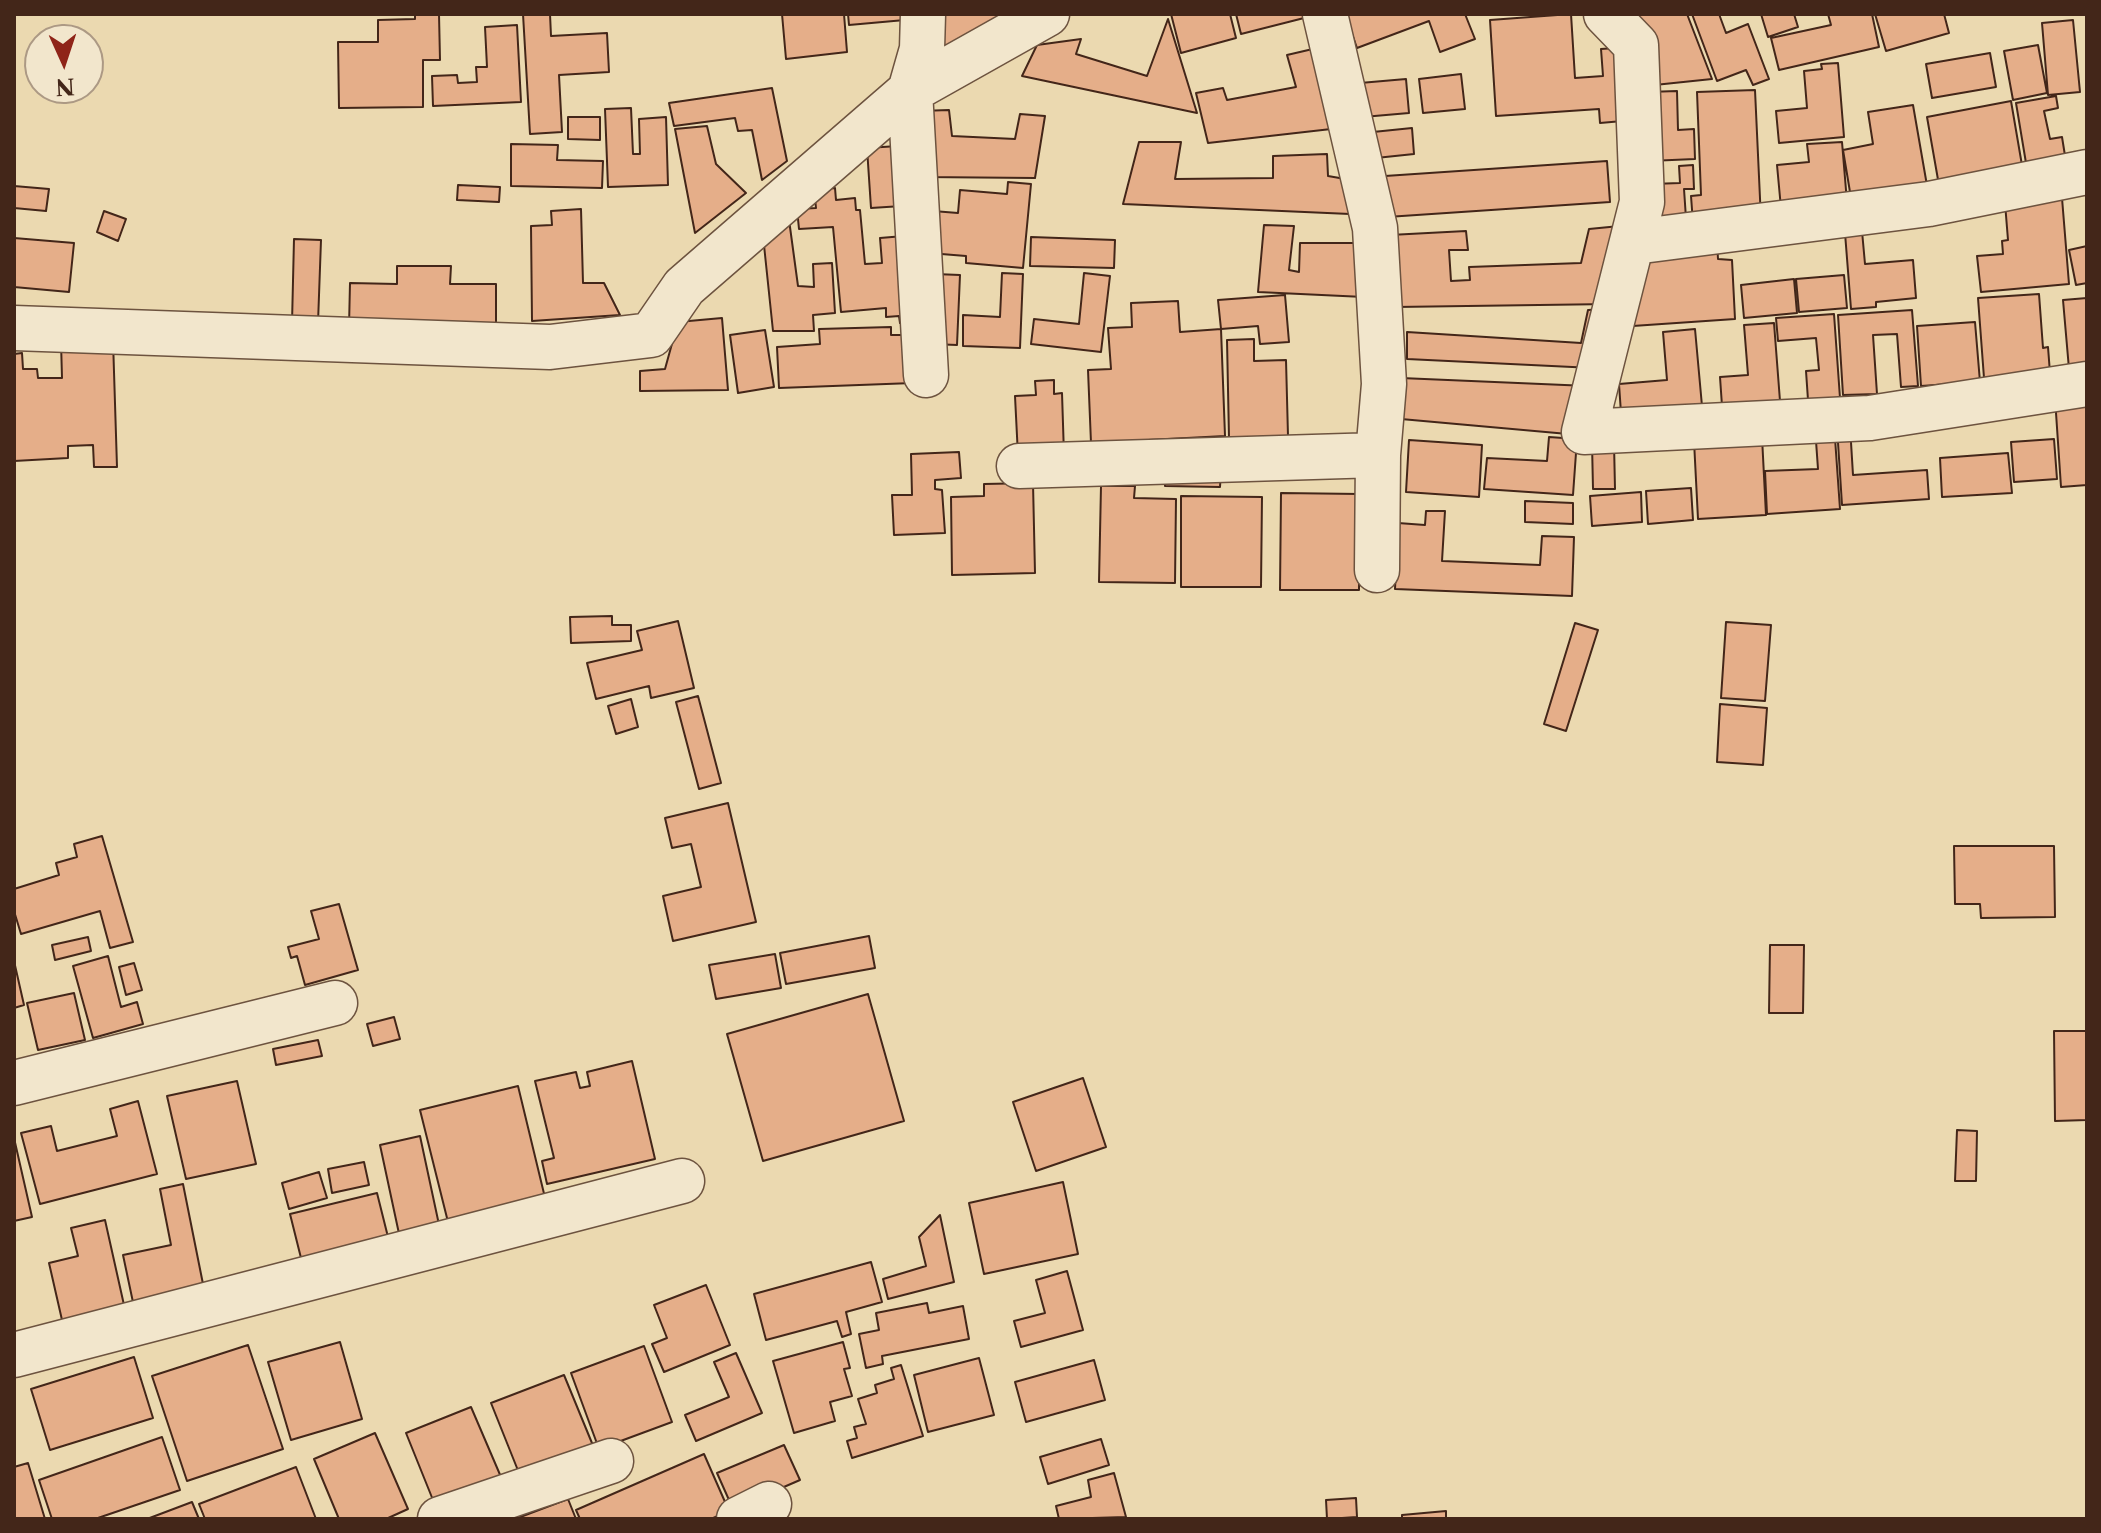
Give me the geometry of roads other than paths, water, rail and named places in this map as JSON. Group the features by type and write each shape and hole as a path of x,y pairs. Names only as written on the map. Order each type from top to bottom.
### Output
{"street":[{"path":"923,14 922,49 910,91 926,375"},
{"path":"14,328 550,347 651,335 684,287 910,91 1047,14"},
{"path":"1325,14 1375,228 1384,384 1378,455 1377,570"},
{"path":"1606,14 1636,45 1642,202 1584,432 1870,418 2087,384"},
{"path":"1634,242 1929,204 2087,172"},
{"path":"1019,466 1378,455"},
{"path":"14,1083 335,1003"},
{"path":"14,1355 682,1181"},
{"path":"440,1519 611,1461"}]}
